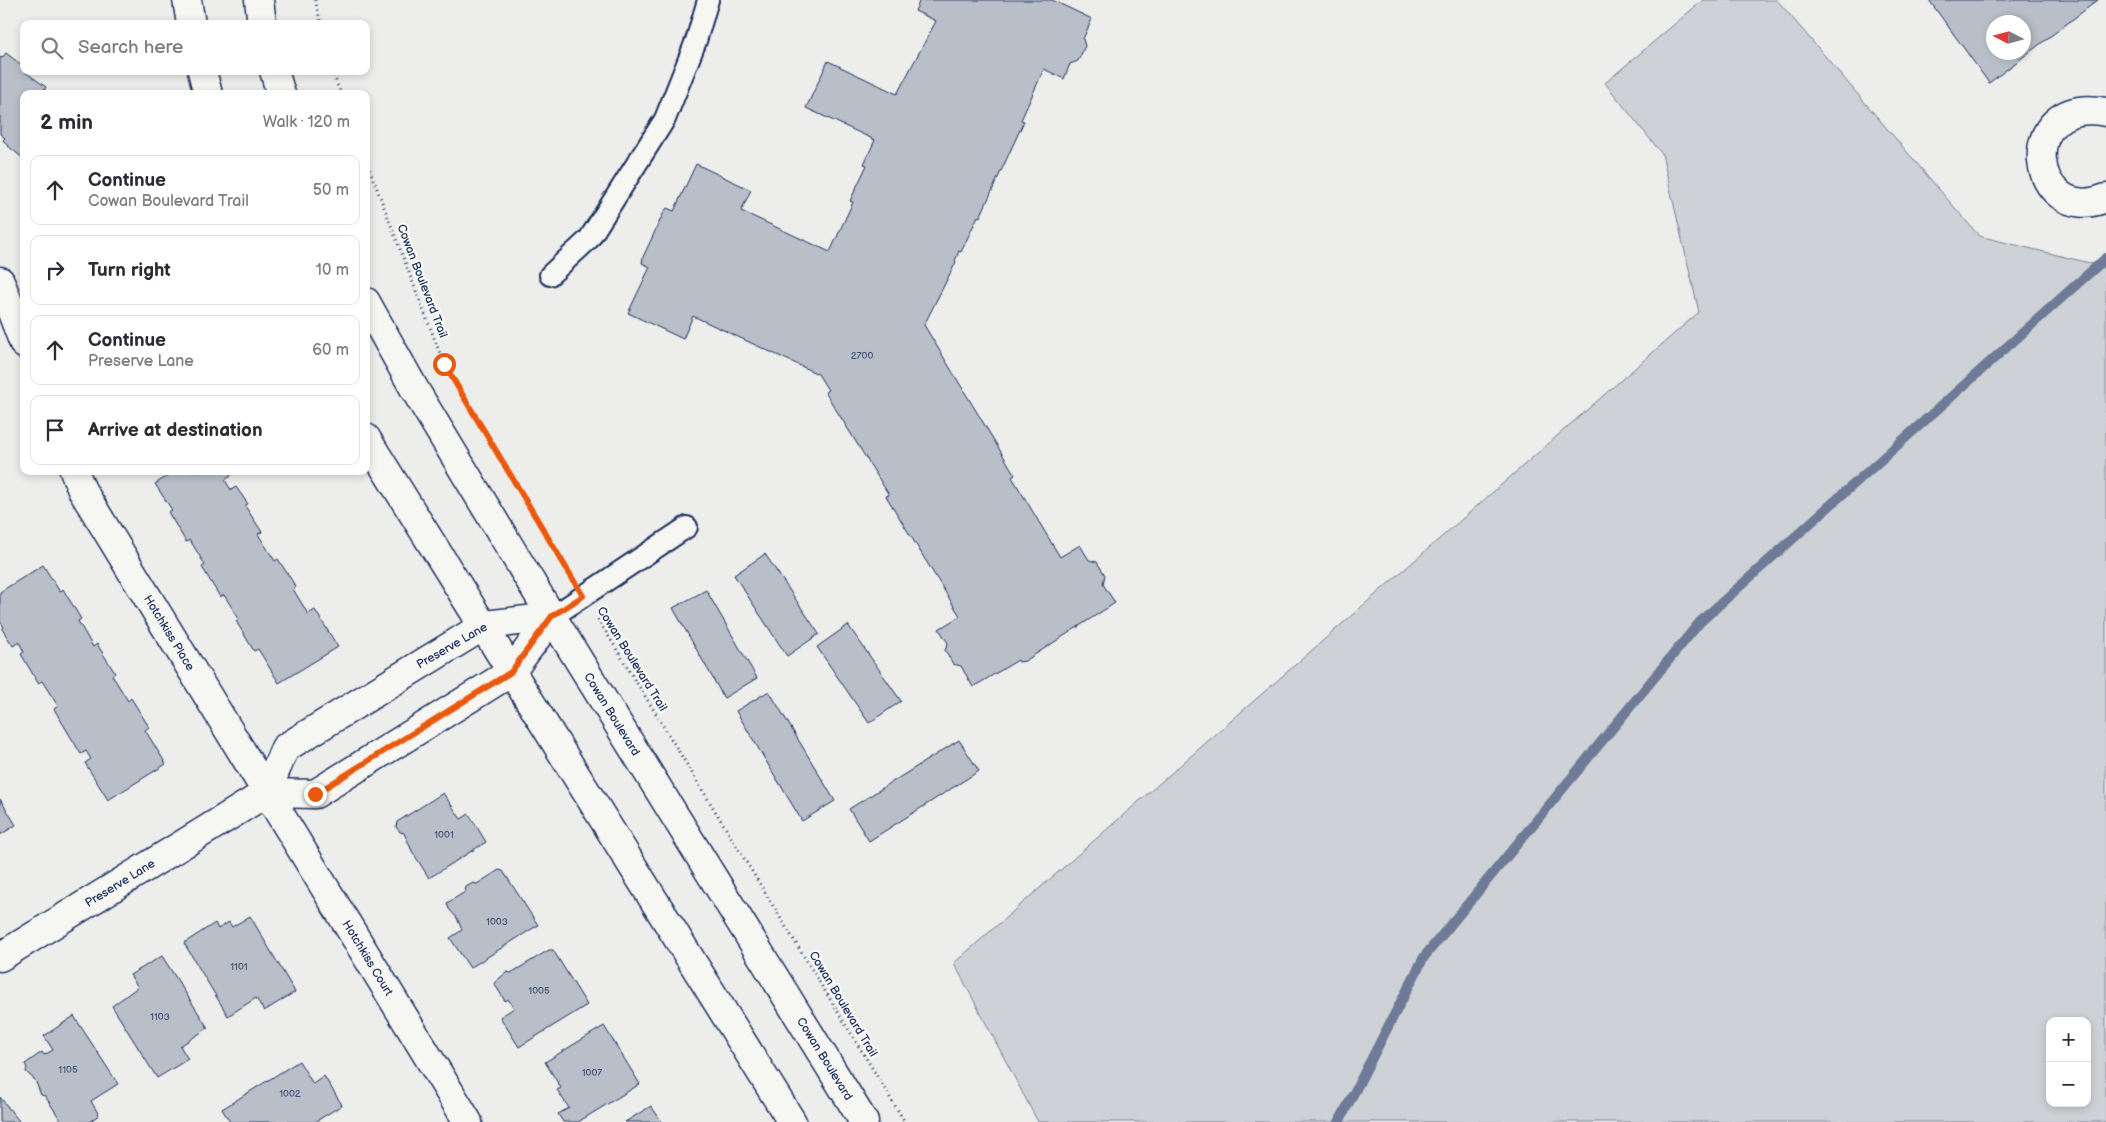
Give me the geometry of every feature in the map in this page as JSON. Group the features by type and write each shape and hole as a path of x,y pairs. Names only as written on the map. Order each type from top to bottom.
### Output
{"street":[{"path":"187,0 190,20"},
{"path":"259,0 262,20"},
{"path":"203,75 207,90"},
{"path":"275,75 280,90"},
{"path":"2106,112 2091,109 2068,112 2052,124 2042,140 2040,155 2046,181 2058,195 2075,203 2098,201 2106,198"},
{"path":"0,282 20,334"},
{"name":"Cowan Boulevard","path":"370,309 415,390 552,616 864,1122"},
{"path":"370,444 792,1122"},
{"name":"Hotchkiss Place","path":"76,475 82,490 266,794"},
{"path":"266,794 315,794 511,672 552,616"},
{"name":"Preserve Lane","path":"0,957 266,794 285,748 484,625 552,616"},
{"name":"Hotchkiss Court","path":"266,794 468,1122"}],"lane":[{"path":"550,275 589,239 665,119 696,42 708,0"},
{"path":"552,616 687,526"}],"path":[{"path":"315,0 320,20"},
{"path":"334,75 339,90"},
{"name":"Cowan Boulevard Trail","path":"370,170 444,364 583,596 905,1122"}],"shaded area":[{"path":"1703,0 1777,0 1979,236 2106,267 2106,1122 1038,1122 954,963 1699,312 1662,154 1605,83"}],"building":[{"path":"920,0 1052,0 1092,19 1083,39 1085,46 1078,61 1070,64 1064,79 1044,69 1021,120 1024,121 980,217 978,216 961,252 959,251 956,262 924,325 1015,475 1012,477 1060,557 1080,545 1089,560 1097,562 1105,575 1103,584 1115,603 1025,661 1019,662 1018,660 973,687 961,666 953,664 945,650 948,643 939,629 960,616 886,496 889,495 825,392 828,390 818,374 693,316 683,339 628,313 650,267 642,263 643,257 664,212 667,208 674,211 696,164 751,190 741,211 830,252 853,202 850,201 867,165 864,164 875,140 806,108 828,61 897,94 936,21 915,11"},
{"path":"1929,0 2098,0 2031,51 2031,15 1986,15 1986,60 2019,60 1989,83"},
{"path":"6,53 20,64 20,75 30,75 46,87 44,90 20,90 20,156 8,146 3,140 5,138 0,134 0,57 2,58"},
{"path":"169,475 230,475 225,480 231,490 236,487 248,504 245,506 262,532 258,534 275,561 278,559 296,587 293,589 308,614 315,610 338,647 279,683 258,649 254,651 236,621 239,619 224,595 220,597 202,567 205,565 190,540 186,542 168,512 172,510 155,484"},
{"path":"765,554 819,634 787,656 734,575"},
{"path":"43,565 60,592 63,589 81,619 78,621 93,647 97,644 115,673 112,675 128,701 131,698 149,727 145,730 166,764 108,800 85,763 91,759 86,751 81,754 54,709 58,706 42,681 38,683 21,654 24,652 19,642 13,646 2,629 4,627 0,621 0,592"},
{"path":"706,590 757,678 724,698 673,608"},
{"path":"848,625 901,701 869,723 817,647"},
{"path":"769,691 835,801 802,821 736,711"},
{"path":"959,740 979,771 869,841 849,809"},
{"path":"443,793 461,819 469,814 486,842 429,878 412,851 404,833 400,832 396,827 397,822"},
{"path":"0,799 16,825 0,835"},
{"path":"499,870 503,871 538,925 470,968 450,938 462,930 447,903 465,892 466,887 473,883 477,884"},
{"path":"250,916 295,992 264,1011 256,998 228,1016 184,943 215,923 218,929 229,922 232,927"},
{"path":"549,950 553,950 587,1005 519,1047 500,1017 514,1008 508,999 505,1001 494,983 507,972 511,973"},
{"path":"162,956 208,1028 180,1046 188,1059 157,1078 112,1006 138,987 130,975"},
{"path":"74,1016 118,1084 91,1101 99,1115 89,1122 62,1122 45,1096 41,1095 35,1080 26,1072 25,1064 42,1052 44,1055 53,1050 44,1036"},
{"path":"604,1026 640,1084 578,1122 563,1122 558,1114 569,1108 557,1090 561,1088 545,1062"},
{"path":"299,1061 313,1084 324,1076 342,1105 315,1122 230,1122 222,1109"},
{"path":"0,1097 19,1121 18,1122 0,1122"},
{"path":"651,1106 662,1122 625,1122"}],"waterway":[{"path":"1339,1122 1424,957 1700,622 2106,258"}],"route":[{"path":"315,794 511,672 552,616 583,596 444,364"}]}
